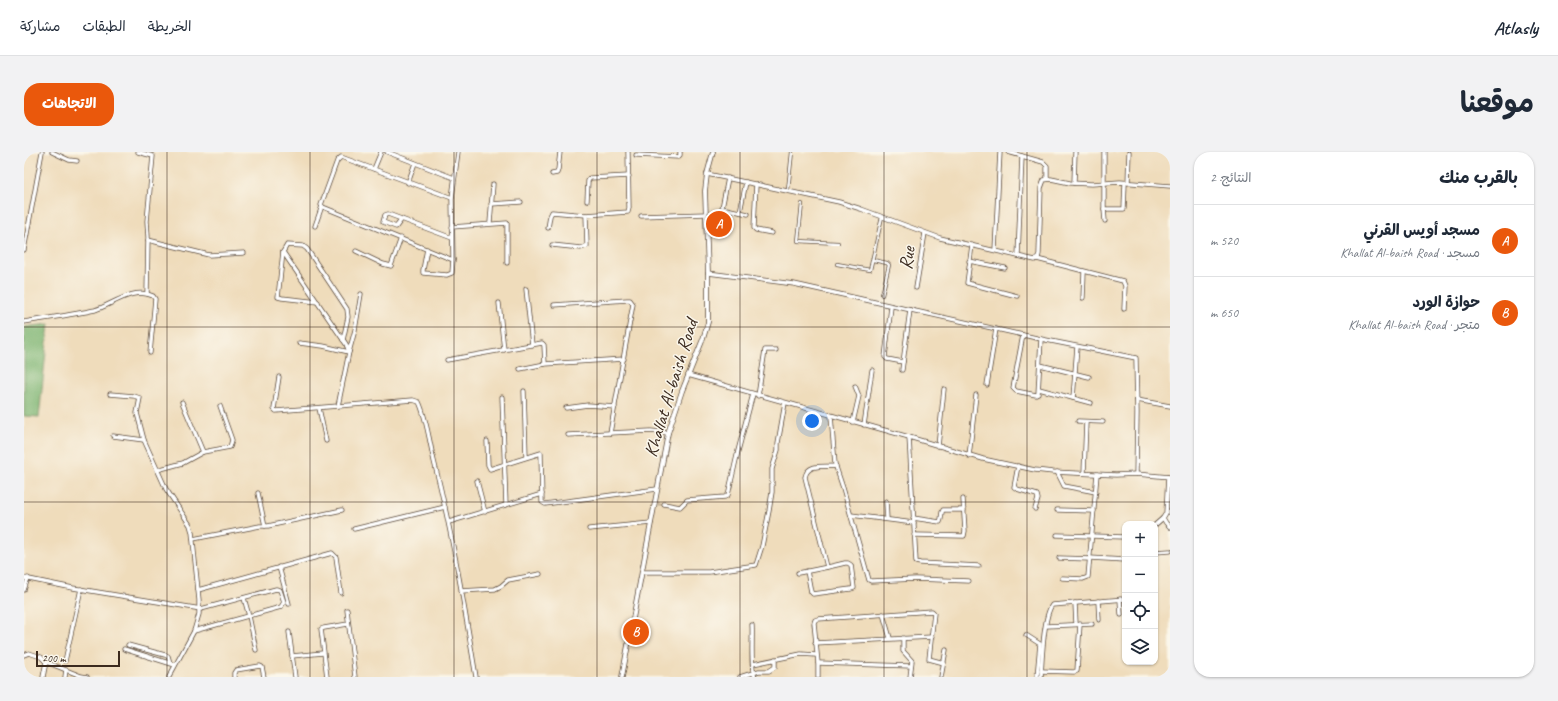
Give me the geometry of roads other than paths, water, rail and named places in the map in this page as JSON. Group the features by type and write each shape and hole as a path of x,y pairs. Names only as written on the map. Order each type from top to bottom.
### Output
{"street":[{"path":"24,250 42,152"},
{"path":"52,152 69,160 77,161"},
{"path":"138,152 153,156 147,221 147,294"},
{"path":"374,169 381,152"},
{"path":"387,152 454,178"},
{"path":"427,249 423,270 424,274 451,274 453,260 452,198 458,152"},
{"path":"552,174 557,173 560,152"},
{"path":"548,228 552,212 586,215 628,212 630,208 628,152"},
{"path":"636,155 647,154 678,157 680,152"},
{"name":"Khallat Al-baish Road","path":"622,677 668,433 674,412 701,345 708,322 705,190 707,174 713,152"},
{"path":"788,190 792,152"},
{"path":"995,250 1000,152"},
{"path":"1008,152 1045,164 1047,166 1047,179 1042,184 1041,188 1039,254 1037,259"},
{"path":"1074,183 1075,152"},
{"path":"1104,152 1105,222"},
{"path":"1104,209 1124,209 1129,152"},
{"path":"1018,256 1022,156"},
{"path":"315,226 322,202 339,158 374,169 452,198"},
{"path":"408,182 415,163"},
{"path":"707,174 839,202 948,240 1033,260 1037,259 1123,281 1125,286 1124,308"},
{"path":"587,201 588,181 590,178 629,176"},
{"path":"728,178 722,208 748,214"},
{"path":"1047,179 1074,183 1126,183 1170,186"},
{"path":"740,212 746,182"},
{"path":"490,223 493,184"},
{"path":"756,184 754,228 756,230 772,233"},
{"path":"491,204 521,202"},
{"path":"802,204 798,241 838,243"},
{"path":"322,206 453,260"},
{"path":"402,219 396,227 383,222 386,214 402,219 452,238"},
{"path":"641,216 706,214"},
{"path":"552,245 581,248 586,246 586,215"},
{"name":"Rue","path":"837,264 869,271 871,270 882,217"},
{"path":"24,220 29,221"},
{"path":"452,227 502,222 507,223 507,263"},
{"name":"Rue","path":"916,288 925,232"},
{"path":"356,251 391,266 401,238"},
{"path":"148,240 209,254 244,253"},
{"path":"318,302 282,298 278,296 284,247 289,244 303,246 308,249 348,311 343,340"},
{"path":"972,245 967,283 1017,296"},
{"path":"283,252 318,302 343,340 349,352"},
{"name":"Rue","path":"873,260 887,263 889,265 882,295"},
{"path":"969,261 1005,268"},
{"path":"1083,298 1084,272"},
{"path":"708,273 794,284 1077,347 1123,354 1137,358 1136,474"},
{"path":"526,289 532,345"},
{"path":"24,322 97,309 120,298 147,294 153,296 155,299 150,352"},
{"path":"338,406 355,330 361,294"},
{"path":"554,305 630,300 634,306 610,433"},
{"path":"499,303 504,350"},
{"path":"891,306 885,357 887,359 903,362"},
{"path":"902,370 910,310"},
{"path":"987,385 996,329"},
{"path":"1023,335 1013,390 1036,395 1038,394 1039,389 1041,339"},
{"path":"299,343 323,346 349,352"},
{"path":"446,360 543,343 545,364"},
{"path":"1073,398 1077,347"},
{"path":"664,504 680,507 687,500 725,497 728,495 738,451 756,395 765,350 776,350"},
{"path":"520,369 545,364 624,359"},
{"path":"1040,365 1089,377"},
{"path":"864,425 872,370"},
{"path":"688,375 909,437 969,456 1057,472 1136,474 1169,477 1167,509 1164,518 1158,523"},
{"path":"279,377 275,411 413,400 419,402 449,522 461,591 465,605 476,677"},
{"path":"853,422 859,396 855,386"},
{"path":"938,446 944,389"},
{"path":"1039,389 1091,403"},
{"path":"524,391 526,457"},
{"path":"110,394 140,398 137,413 144,440 170,495 190,525 193,539 199,608 194,631 169,677"},
{"path":"969,456 976,395"},
{"path":"502,397 506,505"},
{"path":"1137,400 1170,406"},
{"path":"182,402 203,452"},
{"path":"642,572 709,572 756,565 762,546 769,511 772,492 772,469 778,450 785,403"},
{"path":"566,408 594,405 615,407"},
{"path":"157,470 183,463 203,452 228,448 232,445 232,440 220,406"},
{"path":"319,408 326,441"},
{"path":"831,416 836,466 870,581 916,579 969,581"},
{"path":"1078,421 1103,422"},
{"path":"1084,473 1086,422"},
{"path":"568,435 651,431 668,433"},
{"path":"112,436 144,440"},
{"path":"909,437 916,560 918,563 979,566"},
{"path":"487,441 489,468 539,453 542,454 542,502 544,504 657,489"},
{"path":"827,567 805,477 808,470 812,467 836,466"},
{"path":"1018,466 1014,486 1017,489 1037,495 1038,499 1035,510"},
{"path":"1057,472 1064,486 1096,492"},
{"path":"1062,578 1086,579 1088,577 1097,474"},
{"path":"477,481 485,512"},
{"path":"258,493 265,526"},
{"path":"449,522 542,494"},
{"path":"914,535 964,536 963,499"},
{"path":"886,501 887,519"},
{"path":"354,529 445,507"},
{"path":"193,539 342,510"},
{"path":"851,515 940,522 943,510 964,510"},
{"path":"1057,510 1094,511"},
{"path":"1164,518 1166,523 1170,526"},
{"path":"589,529 651,523"},
{"path":"1056,535 1122,537"},
{"path":"1158,552 1170,551"},
{"path":"198,590 332,552 336,557 341,593"},
{"path":"1059,558 1122,560"},
{"path":"798,574 827,567 850,564 854,588 813,594 811,592 807,572"},
{"path":"279,567 289,604"},
{"path":"461,591 495,589 508,580 540,574"},
{"path":"24,590 26,578 81,589 203,609 277,589 280,590 284,602 281,607 194,631"},
{"path":"65,661 81,589"},
{"path":"244,598 256,650"},
{"path":"1041,677 1048,612 1052,605 1120,599 1121,615"},
{"path":"1098,602 1099,620"},
{"path":"1041,671 1077,671 1078,624 1075,603"},
{"path":"348,610 348,624 355,677"},
{"path":"818,677 814,623 816,619 932,611 934,613 932,637 928,659 944,663"},
{"path":"883,614 890,638"},
{"path":"327,677 320,630 348,624"},
{"path":"1046,626 1092,624"},
{"path":"752,625 752,664 754,676"},
{"path":"289,632 295,677"},
{"path":"1026,635 1040,644 1037,677"},
{"path":"816,643 932,637"},
{"path":"903,638 902,649 904,654 911,660 910,677"},
{"path":"128,645 168,656 170,663"},
{"path":"124,649 175,665"},
{"path":"941,677 946,650"},
{"path":"292,656 323,652"},
{"path":"24,655 29,653 41,657 46,662 87,677"},
{"path":"752,664 801,654 816,654"},
{"path":"740,677 754,676 759,672 772,670 775,667 775,659"},
{"path":"43,677 46,662"},
{"path":"818,663 911,666"},
{"path":"234,677 236,670 260,666 264,677"},
{"path":"65,677 66,670"}],"tunnel":[{"path":"658,504 664,504"}],"place":[{"name":"مسجد أويس القرني","path":"719,224"},
{"name":"حوازة الورد","path":"636,632"}]}
